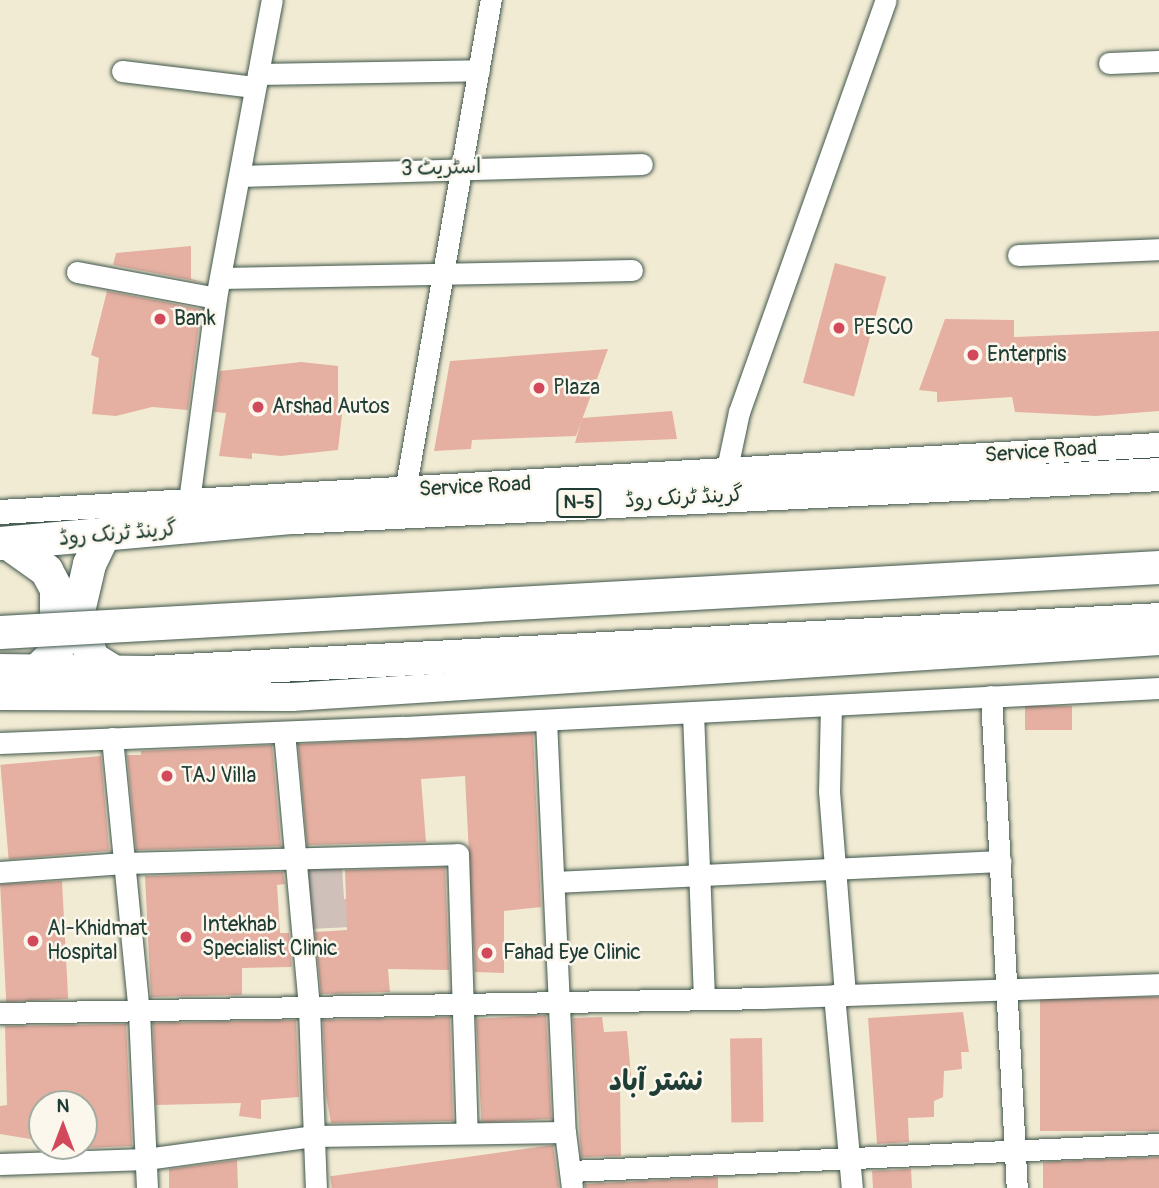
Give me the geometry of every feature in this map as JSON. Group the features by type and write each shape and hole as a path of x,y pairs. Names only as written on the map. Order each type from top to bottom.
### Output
{"highway":[{"name":"گرینڈ ٹرنک روڈ","path":"3,533 102,537 293,517 1159,474"},
{"path":"3,533 46,569 56,589 56,651 36,671"},
{"path":"102,537 89,564 77,615 92,658 114,672"},
{"path":"0,632 1159,567"},
{"path":"0,670 114,672 1159,619"}],"main road":[{"path":"0,696 292,697 1159,641"}],"street":[{"path":"189,501 218,288 272,0"},
{"path":"405,491 491,0"},
{"path":"726,472 738,412 886,0"},
{"path":"1109,63 1159,61"},
{"path":"122,71 256,81 479,70"},
{"name":"اسٹریٹ 3","path":"241,176 463,166 642,164"},
{"path":"1018,255 1159,249"},
{"path":"77,272 218,288 444,271 632,270"},
{"name":"Service Road","path":"3,533 189,501 405,491 1159,445"},
{"path":"0,743 546,720 1159,688"},
{"path":"991,696 1017,1188"},
{"path":"831,705 829,791 838,869 840,995 852,1188"},
{"path":"693,712 704,999"},
{"path":"546,720 565,1132 572,1180 849,1159 1159,1144"},
{"path":"284,732 309,1008 316,1188"},
{"path":"112,738 139,1012 148,1188"},
{"path":"0,872 124,863 458,854 465,1004 467,1133"},
{"path":"554,882 1001,861"},
{"path":"0,1013 704,999 1159,984"},
{"path":"0,1164 146,1159 314,1136 565,1132"}],"shaded area":[{"path":"342,867 344,899 370,897 372,926 309,929 305,869"}],"building":[{"path":"191,246 191,279 206,283 113,265 116,253"},
{"name":"PESCO","path":"835,263 886,277 854,396 803,383"},
{"name":"Bank","path":"107,291 201,309 188,410 152,407 116,416 92,414 99,358 91,355"},
{"path":"945,319 1014,320 1014,337 1159,331 1159,411 1096,416 1015,412 1012,397 937,402 937,392 919,390"},
{"name":"Plaza","path":"608,349 576,436 472,440 471,449 434,451 450,361"},
{"path":"301,362 338,366 338,403 343,406 338,450 281,456 252,453 252,459 219,456 226,413 214,412 220,371"},
{"name":"Plaza","path":"672,411 677,439 575,443 582,418"},
{"path":"1025,706 1072,706 1072,730 1025,730"},
{"path":"533,733 541,907 504,911 504,973 475,972 465,776 421,779 426,842 307,845 298,744"},
{"path":"272,745 281,846 136,850 127,755 141,755 141,751"},
{"path":"101,756 109,851 9,859 0,765"},
{"path":"445,867 449,970 388,969 390,992 321,994 315,932 347,930 345,870"},
{"name":"Intekhab Specialist Clinic","path":"283,872 285,884 277,885 280,933 289,933 292,967 242,968 242,995 151,997 145,876"},
{"name":"Al-Khidmat Hospital","path":"62,881 68,999 6,1002 0,884"},
{"path":"1040,997 1159,997 1159,1131 1040,1131"},
{"path":"963,1012 969,1052 961,1052 962,1069 944,1071 943,1097 934,1101 934,1117 908,1118 909,1142 877,1144 868,1018"},
{"path":"546,1015 551,1119 482,1123 476,1019"},
{"path":"450,1017 453,1121 331,1123 326,1095 323,1020"},
{"path":"602,1017 604,1032 627,1031 631,1076 620,1087 621,1156 581,1157 573,1018"},
{"path":"296,1020 299,1097 261,1100 261,1119 239,1116 241,1103 156,1105 153,1023"},
{"path":"126,1024 132,1146 98,1147 98,1090 28,1090 28,1139 0,1134 0,1106 7,1105 5,1026"},
{"path":"762,1038 763,1122 731,1123 730,1039"},
{"path":"553,1145 559,1188 332,1188 330,1176"},
{"path":"1159,1157 1159,1188 1043,1188 1043,1162"},
{"path":"237,1160 238,1188 169,1188 169,1169"},
{"path":"911,1169 912,1188 873,1188 872,1171"},
{"path":"718,1177 718,1188 585,1188 585,1184"}],"place":[{"name":"Bank","path":"160,319"},
{"name":"PESCO","path":"839,328"},
{"name":"Enterpris","path":"973,355"},
{"name":"Plaza","path":"539,388"},
{"name":"Arshad Autos","path":"258,407"},
{"name":"TAJ Villa","path":"167,776"},
{"name":"Intekhab Specialist Clinic","path":"186,937"},
{"name":"Al-Khidmat Hospital","path":"33,941"},
{"name":"Fahad Eye Clinic","path":"487,953"}],"district":[{"name":"نشتر آباد","path":"656,1082"}]}
